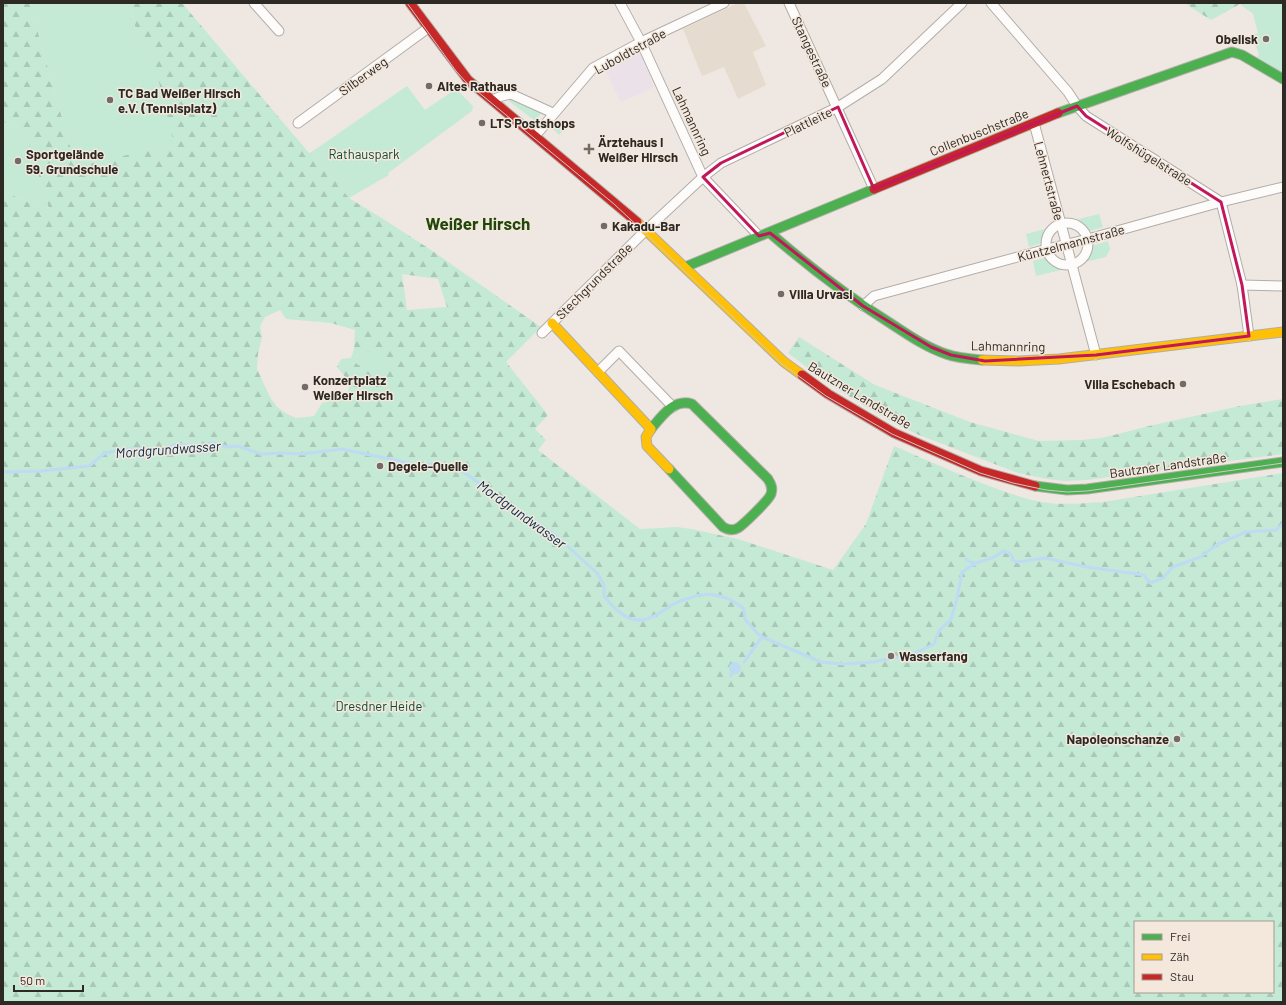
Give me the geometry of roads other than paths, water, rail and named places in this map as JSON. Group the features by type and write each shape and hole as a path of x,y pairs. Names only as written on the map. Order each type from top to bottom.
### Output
{"street":[{"path":"254,3 279,31"},
{"name":"Bautzner Landstraße","path":"410,3 468,80 647,230 784,362 828,394 876,423 916,443 981,471 1014,482 1067,490 1087,489 1283,462"},
{"name":"Lahmannring","path":"620,3 641,42 703,177 759,236"},
{"name":"Luboldtstraße","path":"535,136 553,113 593,68 641,42 724,3"},
{"name":"Stangestraße","path":"790,3 874,189"},
{"name":"Plattleite","path":"647,230 703,177 721,164 838,108 882,79 962,3"},
{"name":"Wolfshügelstraße","path":"991,3 1068,92 1086,116 1221,202"},
{"name":"Silberweg","path":"298,123 428,28"},
{"name":"Collenbuschstraße","path":"685,267 1077,106 1232,52 1242,55 1283,79"},
{"path":"492,100 511,94 553,113"},
{"name":"Lehnertstraße","path":"1034,123 1096,355"},
{"name":"Küntzelmannstraße","path":"863,306 874,296 1221,202 1283,187"},
{"path":"1221,202 1242,285 1249,336"},
{"path":"1061,224 1074,224 1085,233 1088,239 1087,252 1079,262 1072,264 1062,264 1052,259 1047,249 1046,241 1049,234 1054,228 1061,224"},
{"name":"Stechgrundstraße","path":"542,333 647,230"},
{"name":"Lahmannring","path":"770,233 815,271 863,306 911,336 951,356 985,361 1059,359 1283,332"},
{"path":"1242,285 1283,286"},
{"path":"552,323 651,429"},
{"path":"598,372 619,351 673,407"},
{"path":"683,401 692,404 768,479 771,484 771,494 768,499 739,528 733,531 728,530 723,527 647,446 646,437 651,429 673,407 683,401"}],"water":[{"path":"737,662 740,663 740,673 733,674 730,673 729,666 730,663"}],"waterway":[{"name":"Mordgrundwasser","path":"3,472 41,471 89,466 105,453 127,449 162,449 178,444 198,446 212,443 228,447 238,446 261,454 303,454 342,449 418,465 433,464 452,467 465,473 554,534 597,573 604,585 604,596 615,608 628,618 638,620 647,619 675,603 686,599 699,595 718,596 734,602 744,609 745,619 762,637 821,662 844,664 873,662 913,654 934,644 939,631 951,619 957,599 962,572 976,563 992,558 1004,551 1013,557 1012,560 1018,562 1045,558 1087,567 1144,575 1150,583 1163,578 1173,567 1200,557 1218,544 1246,532 1276,530 1283,524"},
{"name":"Mordgrundwasser","path":"966,559 975,565"},
{"path":"744,662 762,637"}],"tram line":[{"path":"407,3 456,71 466,82 614,204 782,364 826,396 892,434 980,473 1013,483 1046,490 1067,492 1087,491 1283,463"}],"place":[{"name":"Obelisk","path":"1266,39"},
{"name":"Altes Rathaus","path":"429,86"},
{"name":"TC Bad Weißer Hirsch e.V. (Tennisplatz)","path":"110,100"},
{"name":"LTS Postshops","path":"482,123"},
{"name":"Ärztehaus I Weißer Hirsch","path":"589,149"},
{"name":"Sportgelände 59. Grundschule","path":"18,161"},
{"name":"Kakadu-Bar","path":"604,226"},
{"name":"Villa Urvasi","path":"781,294"},
{"name":"Villa Eschebach","path":"1183,384"},
{"name":"Konzertplatz Weißer Hirsch","path":"305,387"},
{"name":"Degele-Quelle","path":"380,466"},
{"name":"Wasserfang","path":"891,656"},
{"name":"Napoleonschanze","path":"1177,739"}],"district":[{"name":"Weißer Hirsch","path":"478,223"}],"park label":[{"name":"Rathauspark","path":"364,154"},
{"name":"Dresdner Heide","path":"379,706"}]}
